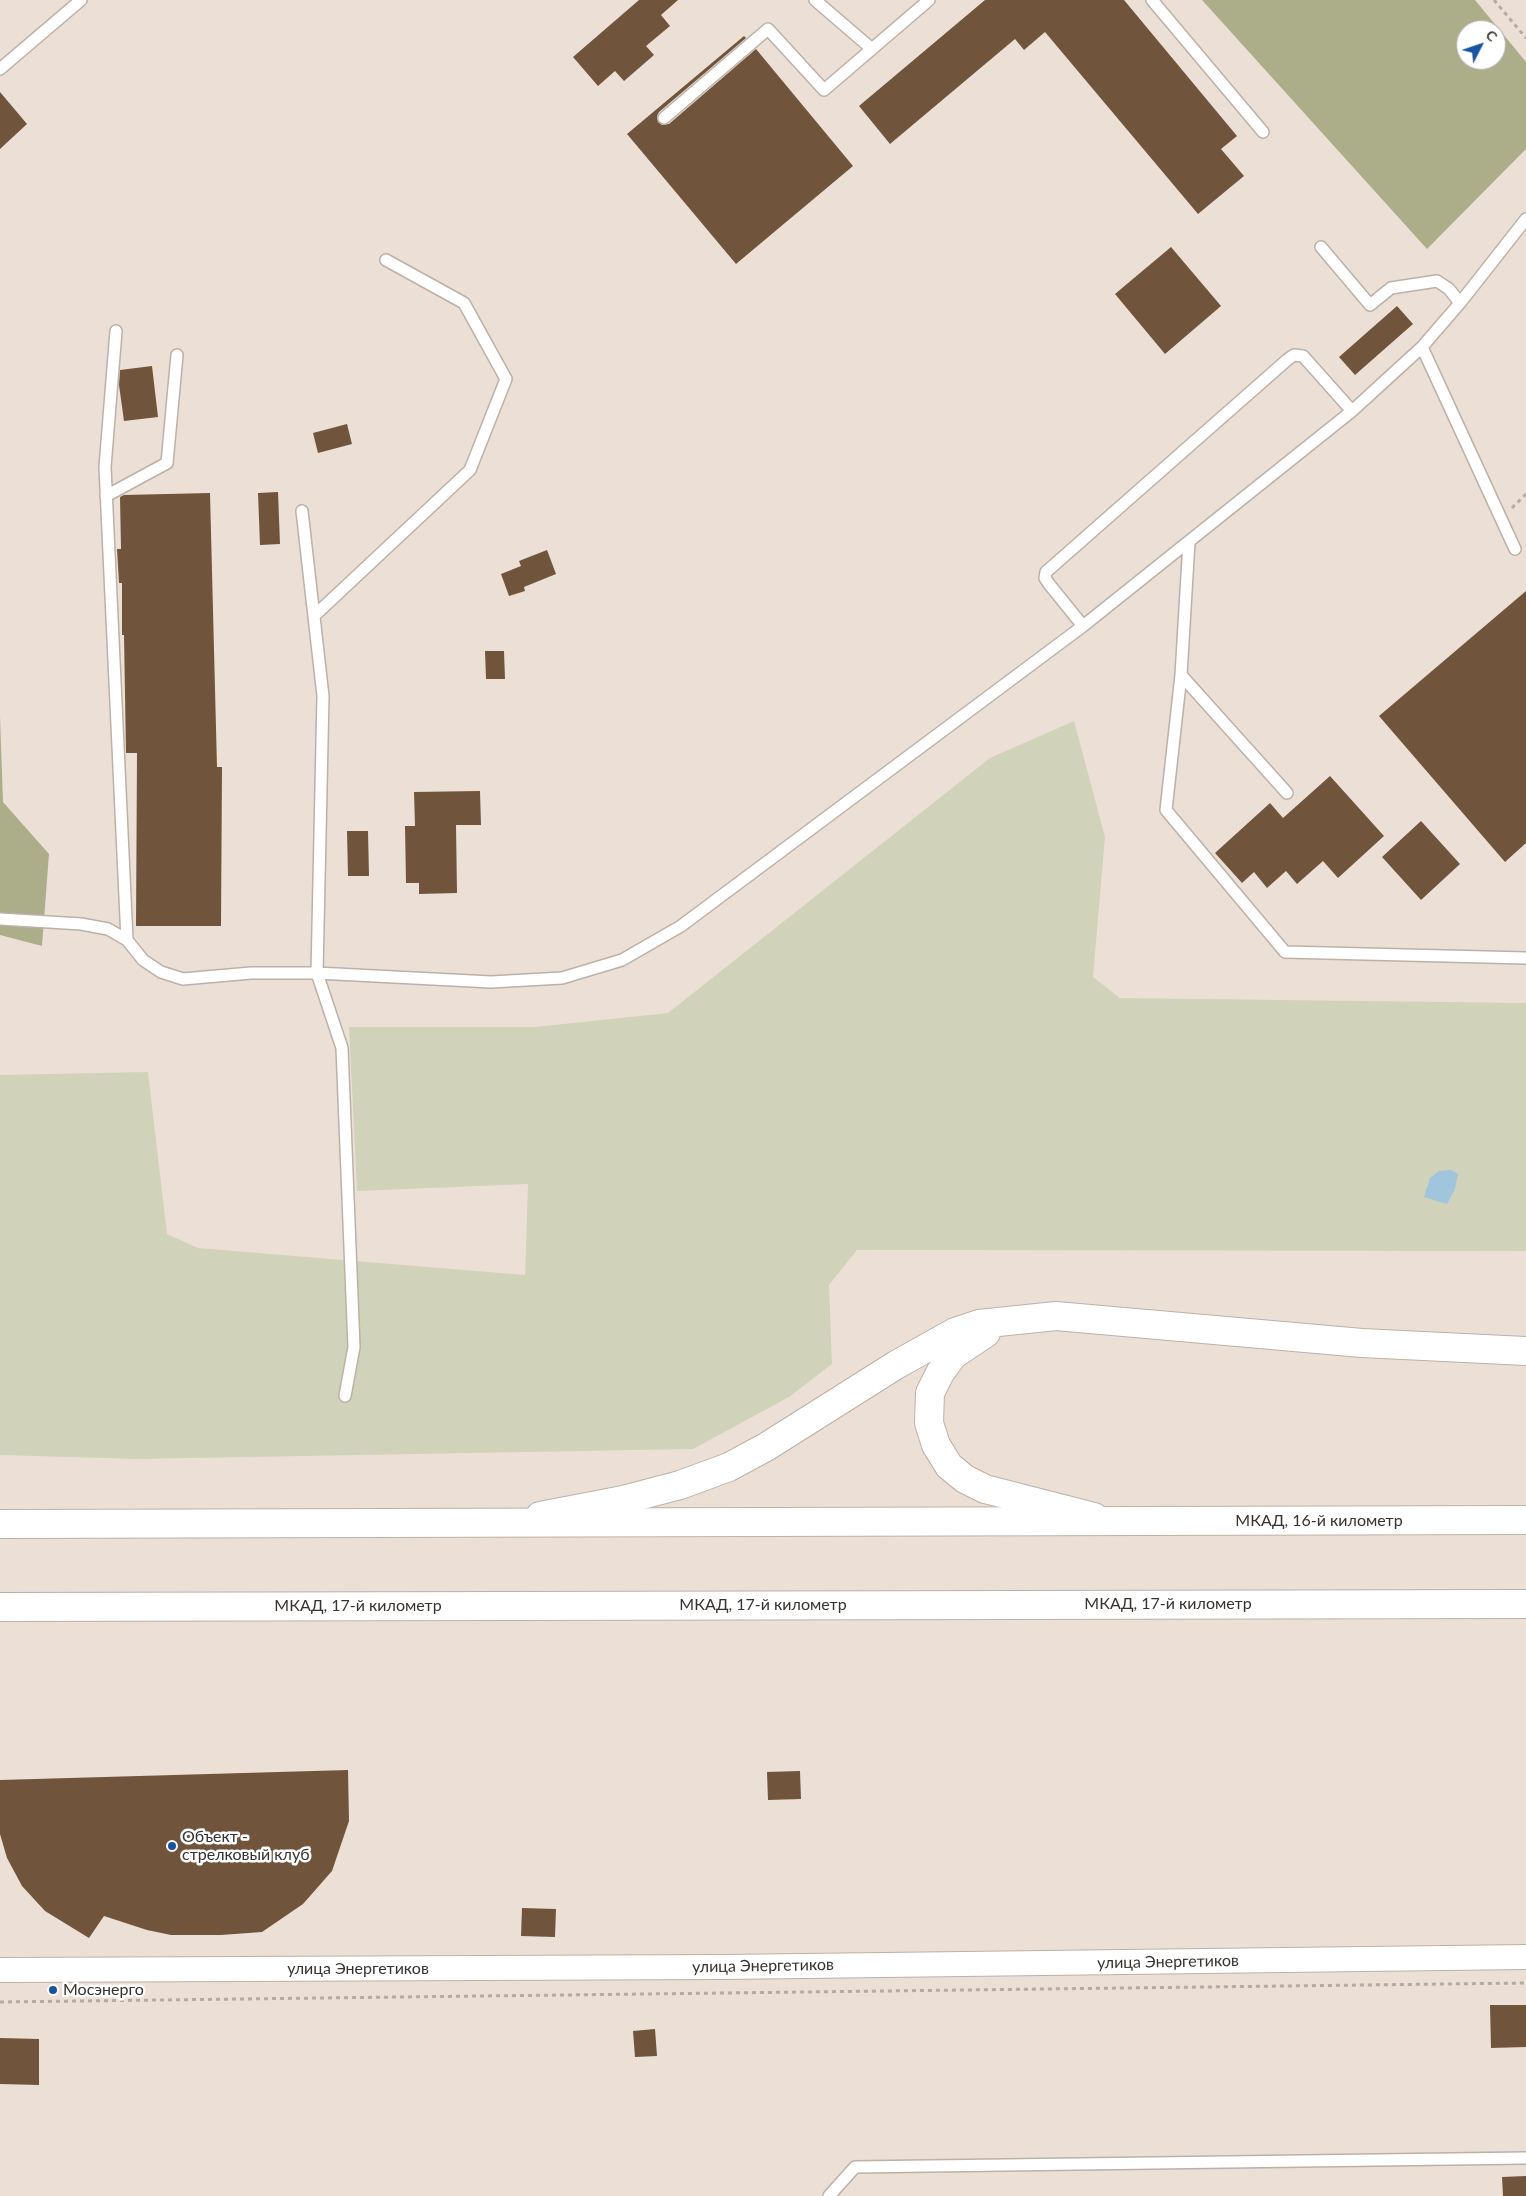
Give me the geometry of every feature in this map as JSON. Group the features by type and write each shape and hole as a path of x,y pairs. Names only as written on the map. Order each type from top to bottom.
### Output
{"main road":[{"path":"499,1523 623,1500 680,1485 730,1467 766,1447 896,1364 955,1332 979,1324 1056,1316 1362,1343 1526,1351"},
{"path":"1011,1321 974,1339 953,1355 940,1373 930,1393 929,1423 936,1445 949,1466 985,1489 1112,1522"},
{"name":"МКАД, 16-й километр","path":"1112,1522 1526,1520"},
{"path":"0,1524 1112,1522"},
{"name":"МКАД, 17-й километр","path":"0,1607 1526,1604"}],"street":[{"name":"улица Энергетиков","path":"0,1970 733,1967 1526,1957"}],"lane":[{"path":"0,69 81,0"},
{"path":"815,0 872,49"},
{"path":"664,118 768,29 824,90 929,0"},
{"path":"1152,0 1263,132"},
{"path":"0,919 81,924 108,929 127,940 143,960 161,972 183,979 251,972 317,973 490,982 562,978 622,960 681,926 1083,626 1352,411 1422,347 1460,303 1526,219"},
{"path":"1321,246 1370,305 1391,288 1437,281 1449,289 1460,303"},
{"path":"314,616 470,470 506,379 464,303 386,260"},
{"path":"116,331 105,467 127,940"},
{"path":"1422,347 1515,550"},
{"path":"106,496 167,463 177,355"},
{"path":"1083,626 1049,584 1045,578 1046,572 1287,360 1294,356 1303,356 1352,411"},
{"path":"302,511 323,696 317,973 342,1048 354,1347 345,1396"},
{"path":"1189,542 1182,675 1166,810 1285,952 1526,958"},
{"path":"1182,675 1287,793"},
{"path":"829,2196 855,2167 1526,2158"}],"path":[{"path":"1494,0 1526,38"},
{"path":"0,2002 1526,1983"}],"green space":[{"path":"1202,0 1475,0 1491,20 1456,20 1456,70 1506,70 1506,38 1526,62 1526,149 1427,249"},
{"path":"0,716 3,802 49,854 42,946 0,935"},
{"path":"1074,721 1105,837 1093,977 1120,998 1526,1003 1526,1251 857,1250 829,1285 832,1364 789,1397 693,1449 138,1459 0,1455 0,1075 148,1072 167,1234 198,1248 525,1275 528,1184 357,1191 349,1027 535,1027 668,1013 990,758"}],"water":[{"path":"1451,1170 1458,1174 1455,1189 1447,1204 1424,1197 1430,1178 1439,1171"}],"building":[{"path":"639,0 678,0 661,15 670,26 646,46 654,55 624,81 615,71 598,86 573,57"},
{"path":"985,0 1124,0 1237,136 1221,149 1244,176 1198,214 1045,32 1024,50 1015,39 890,144 859,106"},
{"path":"744,36 746,38 659,112 657,116 658,122 662,125 669,124 756,49 853,166 736,264 627,134"},
{"path":"0,92 27,124 0,149"},
{"path":"1171,247 1221,306 1165,354 1115,294"},
{"path":"1397,306 1413,324 1355,375 1339,357"},
{"path":"152,366 158,417 124,421 119,385 120,370"},
{"path":"347,424 352,444 318,453 313,433"},
{"path":"278,492 280,544 260,545 258,493"},
{"path":"210,493 217,767 222,767 221,926 136,926 137,753 126,753 122,583 119,583 117,549 121,549 120,497 124,495"},
{"path":"547,550 556,574 524,587 525,591 509,596 501,574 521,566 519,561"},
{"path":"1526,591 1526,843 1505,862 1379,716"},
{"path":"485,651 504,651 505,679 486,679"},
{"path":"1330,776 1384,836 1338,878 1323,861 1297,884 1286,871 1267,888 1254,872 1242,883 1215,853 1270,803 1283,818"},
{"path":"480,791 481,825 456,825 457,893 419,894 419,883 406,883 405,826 415,826 414,792"},
{"path":"1421,821 1460,864 1421,900 1382,857"},
{"path":"347,831 368,831 369,876 348,876"},
{"name":"Объект - стрелковый клуб","path":"348,1770 349,1821 332,1871 303,1904 262,1932 221,1935 171,1935 147,1930 104,1916 89,1938 45,1911 22,1886 7,1858 0,1834 0,1780"},
{"path":"800,1771 801,1799 768,1800 767,1772"},
{"path":"522,1908 556,1909 555,1937 521,1936"},
{"path":"1490,2005 1526,2005 1526,2047 1491,2048"},
{"path":"655,2029 657,2056 635,2057 633,2031"},
{"path":"0,2038 39,2039 39,2085 0,2084"},
{"path":"1526,2176 1526,2196 1503,2196 1502,2177"}],"place":[{"name":"Объект - стрелковый клуб","path":"172,1846"},
{"name":"Мосэнерго","path":"53,1990"}]}
